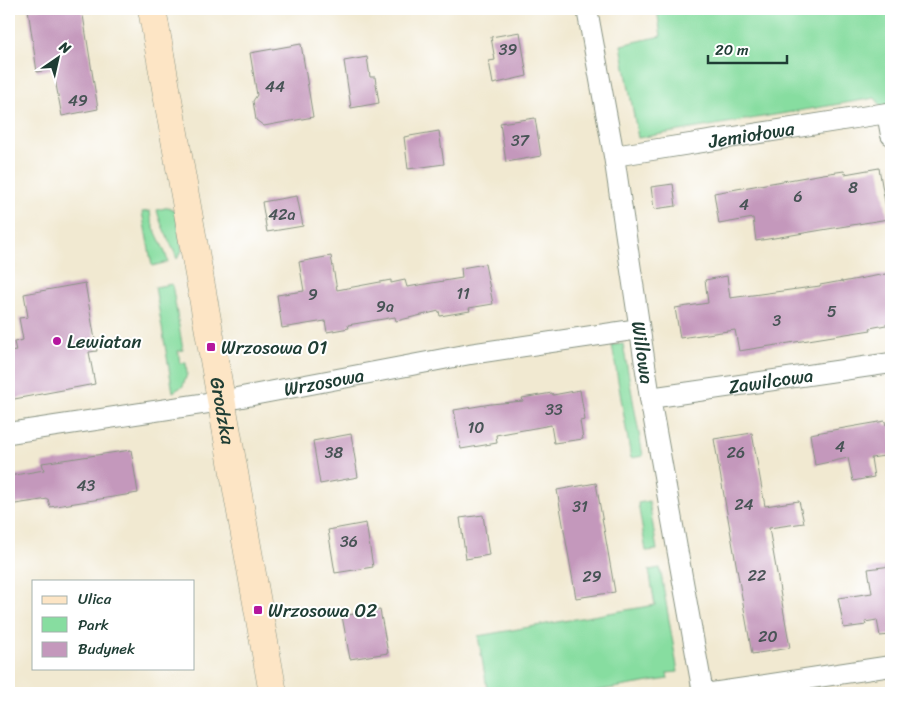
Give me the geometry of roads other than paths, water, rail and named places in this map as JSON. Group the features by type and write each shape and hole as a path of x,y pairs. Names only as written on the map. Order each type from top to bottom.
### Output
{"street":[{"name":"Grodzka","path":"152,9 273,693"},
{"name":"Willowa","path":"587,9 614,156 650,398 703,693"},
{"name":"Jemiołowa","path":"614,156 888,113 891,135"},
{"name":"Wrzosowa","path":"9,433 221,401 470,354 639,329"},
{"name":"Zawilcowa","path":"650,398 891,363"},
{"path":"712,693 891,666"}],"place":[{"name":"Lewiatan","path":"57,341"},
{"name":"Wrzosowa 01","path":"211,347"},
{"name":"Wrzosowa 02","path":"258,610"}]}
